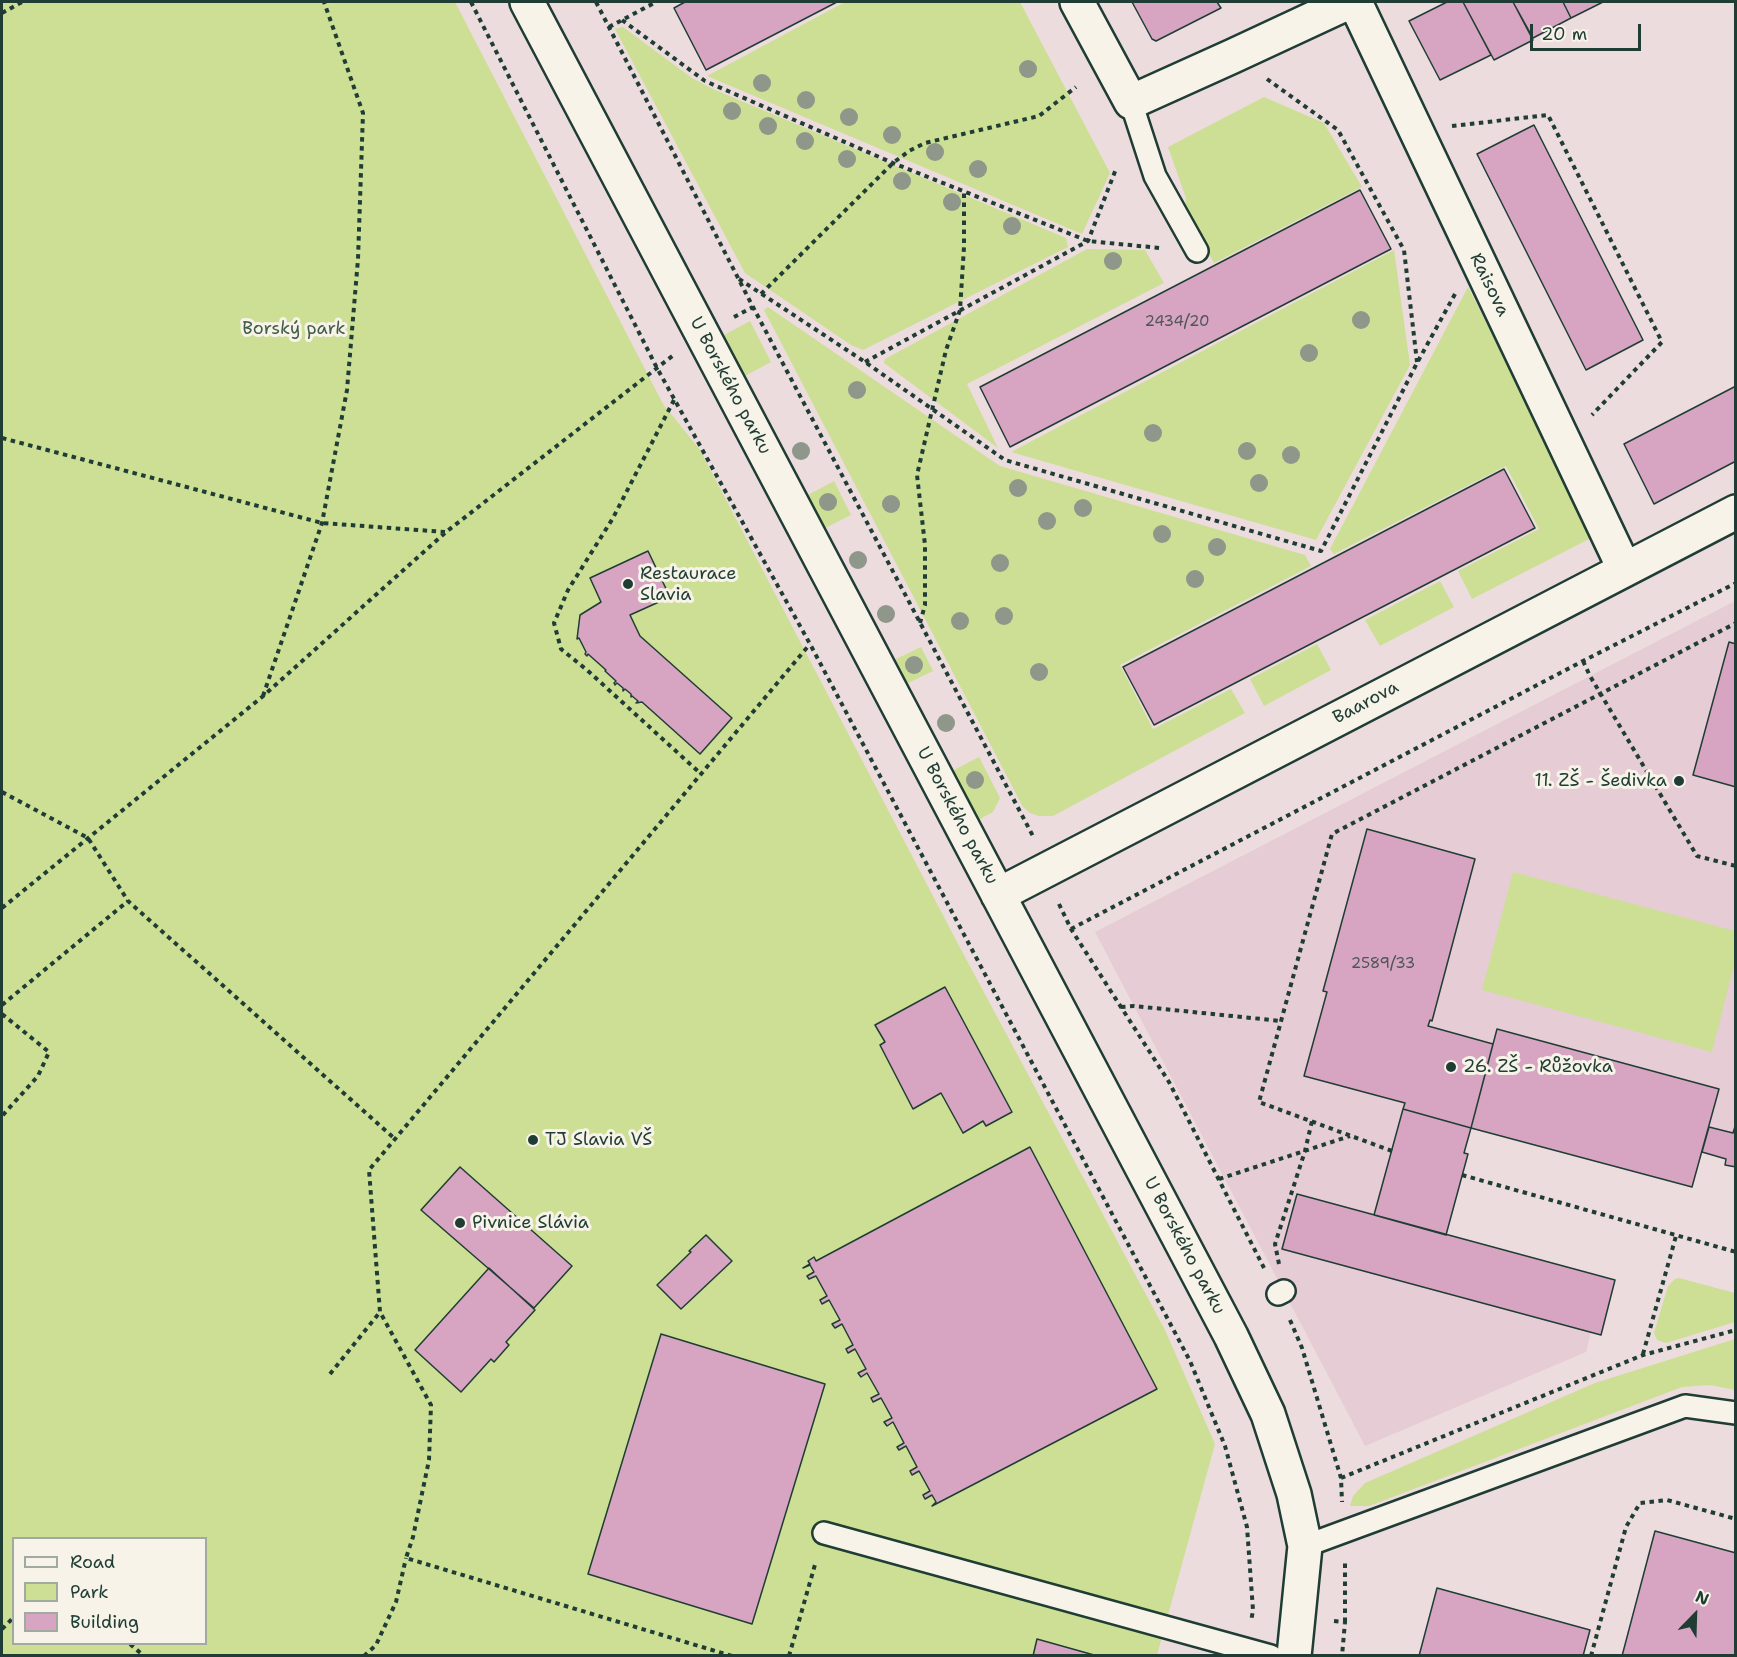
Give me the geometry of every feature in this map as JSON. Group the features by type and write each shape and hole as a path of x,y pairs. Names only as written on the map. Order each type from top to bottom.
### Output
{"street":[{"name":"U Borského parku","path":"526,2 1231,1336 1268,1414 1294,1494 1305,1546 1294,1656"},
{"path":"1077,2 1131,102 1349,2"},
{"name":"Raisova","path":"1355,2 1624,568"},
{"name":"Baarova","path":"998,895 1624,568 1736,512"}],"lane":[{"path":"1131,102 1155,176 1197,252"},
{"path":"1305,1546 1685,1406 1736,1413"},
{"path":"824,1533 1271,1656"}],"path":[{"path":"2,13 22,2"},
{"path":"262,697 322,523 346,390 358,259 363,113 324,2"},
{"path":"471,2 657,368 810,644 1126,1245 1190,1361 1225,1446 1247,1527 1252,1610 1248,1650"},
{"path":"596,2 739,279 1034,837 1042,872 1071,929 1169,1082 1281,1293 1302,1348 1341,1478 1643,1354 1736,1330"},
{"path":"609,27 656,2"},
{"path":"622,20 705,81 892,163 1088,241 1197,252"},
{"path":"1233,56 1338,130 1404,250 1417,363"},
{"path":"761,294 892,163 909,150 925,143 1040,116 1076,87"},
{"path":"1415,130 1548,115 1662,342 1564,443"},
{"path":"865,362 1088,241 1116,169"},
{"path":"920,623 925,605 925,544 917,475 946,350 960,310 964,247 964,191"},
{"path":"739,279 865,362 1005,460 1322,551 1417,363 1475,257"},
{"path":"2,908 262,697 446,532 702,333"},
{"path":"674,399 613,518 568,590 554,623 561,650 587,670 701,774"},
{"path":"2,438 322,523 446,532"},
{"path":"1071,929 1736,583"},
{"path":"1392,1151 1259,1102 1332,834 1736,623"},
{"path":"364,1656 376,1645 396,1602 413,1537 429,1460 431,1405 380,1312 369,1170 810,644"},
{"path":"1583,661 1697,856 1736,866"},
{"path":"2,792 88,838 128,901 395,1139"},
{"path":"2,1005 128,901"},
{"path":"1121,1007 1134,1006 1281,1021"},
{"path":"2,1014 49,1052 38,1076 2,1116"},
{"path":"1281,1293 1275,1244 1312,1121"},
{"path":"1219,1179 1351,1136"},
{"path":"1462,1175 1736,1252"},
{"path":"1643,1354 1676,1236"},
{"path":"330,1374 380,1312"},
{"path":"1591,1656 1626,1527 1640,1503 1667,1500 1736,1519"},
{"path":"789,1656 824,1533"},
{"path":"406,1558 732,1656"},
{"path":"131,1645 144,1656"}],"shaded area":[{"name":"26. ZŠ - Růžovka","path":"1735,601 1735,1167 1725,1165 1726,1159 1702,1152 1692,1187 1471,1128 1464,1152 1468,1154 1446,1235 1615,1280 1601,1335 1591,1332 1586,1352 1365,1446 1095,932"}],"green space":[{"name":"TJ Slavia VŠ","path":"2,2 455,2 663,404 700,450 957,942 1165,1330 1215,1444 1157,1655 2,1656"},
{"path":"845,2 1020,2 1110,173 1082,234 707,76"},
{"path":"623,27 692,78 713,89 1066,238 1068,247 863,350 851,345 745,273 615,29"},
{"path":"1264,97 1324,123 1362,187 1214,263 1185,210 1186,198 1168,147"},
{"path":"1087,249 1145,250 1164,283 967,384 998,448 884,363 885,359"},
{"path":"1394,250 1410,365 1316,540 1011,452"},
{"path":"1468,287 1595,536 1472,599 1458,571 1539,529 1506,466 1334,554 1330,549"},
{"path":"768,307 1000,466 1305,555 1311,566 1120,665 1153,729 1231,689 1245,713 1053,816 1039,816 1030,813 1023,807 764,310"},
{"path":"750,321 771,362 745,376 724,335"},
{"path":"834,481 851,515 825,528 808,495"},
{"path":"1440,581 1454,607 1380,646 1365,620"},
{"path":"1317,644 1331,670 1264,706 1250,679"},
{"path":"921,647 933,671 906,684 894,660"},
{"path":"979,757 1000,798 993,812 978,820 952,771"},
{"path":"1513,872 1735,931 1735,961 1712,1052 1482,990"},
{"path":"1679,1278 1735,1293 1735,1322 1666,1343 1657,1340 1654,1333 1668,1286"},
{"path":"1735,1339 1735,1390 1710,1385 1682,1387 1369,1506 1350,1506 1353,1496 1365,1483 1595,1383"}],"building":[{"path":"685,2 837,2 706,70 674,8"},
{"path":"1132,2 1217,2 1221,8 1156,41 1152,39"},
{"path":"1447,2 1463,2 1491,55 1440,80 1409,21"},
{"path":"1463,2 1513,2 1533,40 1494,60"},
{"path":"1513,2 1563,2 1571,18 1533,38"},
{"path":"1563,2 1603,2 1571,18"},
{"path":"1534,125 1643,340 1586,370 1477,154"},
{"path":"1360,190 1391,249 1010,447 980,387"},
{"path":"1736,386 1736,461 1654,504 1624,444"},
{"path":"1504,469 1535,528 1154,725 1123,667"},
{"path":"648,551 670,597 630,615 640,636 732,718 700,754 642,702 636,703 638,701 631,697 631,694 625,689 623,691 617,683 615,685 616,681 606,670 588,654 587,656 585,654 579,638 577,639 580,615 601,602 590,578"},
{"path":"1729,642 1736,644 1736,787 1693,775"},
{"path":"1367,829 1475,859 1432,1021 1430,1020 1428,1026 1493,1044 1471,1128 1403,1109 1405,1103 1304,1076 1327,992 1323,991"},
{"path":"945,987 1012,1112 986,1126 983,1121 963,1133 941,1093 913,1109 880,1045 885,1042 875,1025"},
{"path":"1497,1029 1719,1089 1692,1187 1471,1128"},
{"path":"1403,1109 1471,1128 1464,1153 1468,1154 1446,1235 1374,1215"},
{"path":"1736,1123 1736,1167 1725,1165 1726,1159 1702,1152 1709,1127 1733,1133"},
{"path":"1030,1147 1157,1389 932,1506 936,1502 932,1495 925,1499 923,1495 930,1491 919,1471 912,1475 910,1471 917,1467 906,1446 899,1450 897,1447 904,1443 893,1422 887,1426 884,1422 892,1418 881,1398 873,1402 871,1398 879,1394 867,1373 861,1377 858,1373 866,1369 855,1349 848,1353 846,1349 853,1345 842,1324 835,1328 832,1324 840,1320 829,1300 822,1304 820,1300 827,1296 816,1276 809,1279 807,1276 814,1272 810,1265 803,1268 810,1264 808,1261 814,1257 816,1261"},
{"path":"460,1167 572,1266 534,1308 421,1210"},
{"path":"1297,1194 1615,1280 1601,1335 1282,1249"},
{"path":"706,1235 732,1261 681,1309 657,1285"},
{"path":"489,1268 535,1310 506,1342 509,1345 494,1362 491,1359 461,1392 415,1350"},
{"path":"661,1334 825,1384 752,1624 588,1574"},
{"path":"1655,1531 1736,1553 1736,1656 1622,1656"},
{"path":"1437,1588 1590,1630 1583,1656 1419,1656"},
{"path":"1037,1639 1094,1655 1094,1656 1033,1656"}],"place":[{"name":"Restaurace Slavia","path":"628,584"},
{"name":"11. ZŠ - Šedivka","path":"1679,781"},
{"name":"26. ZŠ - Růžovka","path":"1451,1067"},
{"name":"TJ Slavia VŠ","path":"533,1140"},
{"name":"Pivnice Slávia","path":"460,1223"}],"park label":[{"name":"Borský park","path":"294,329"}]}
